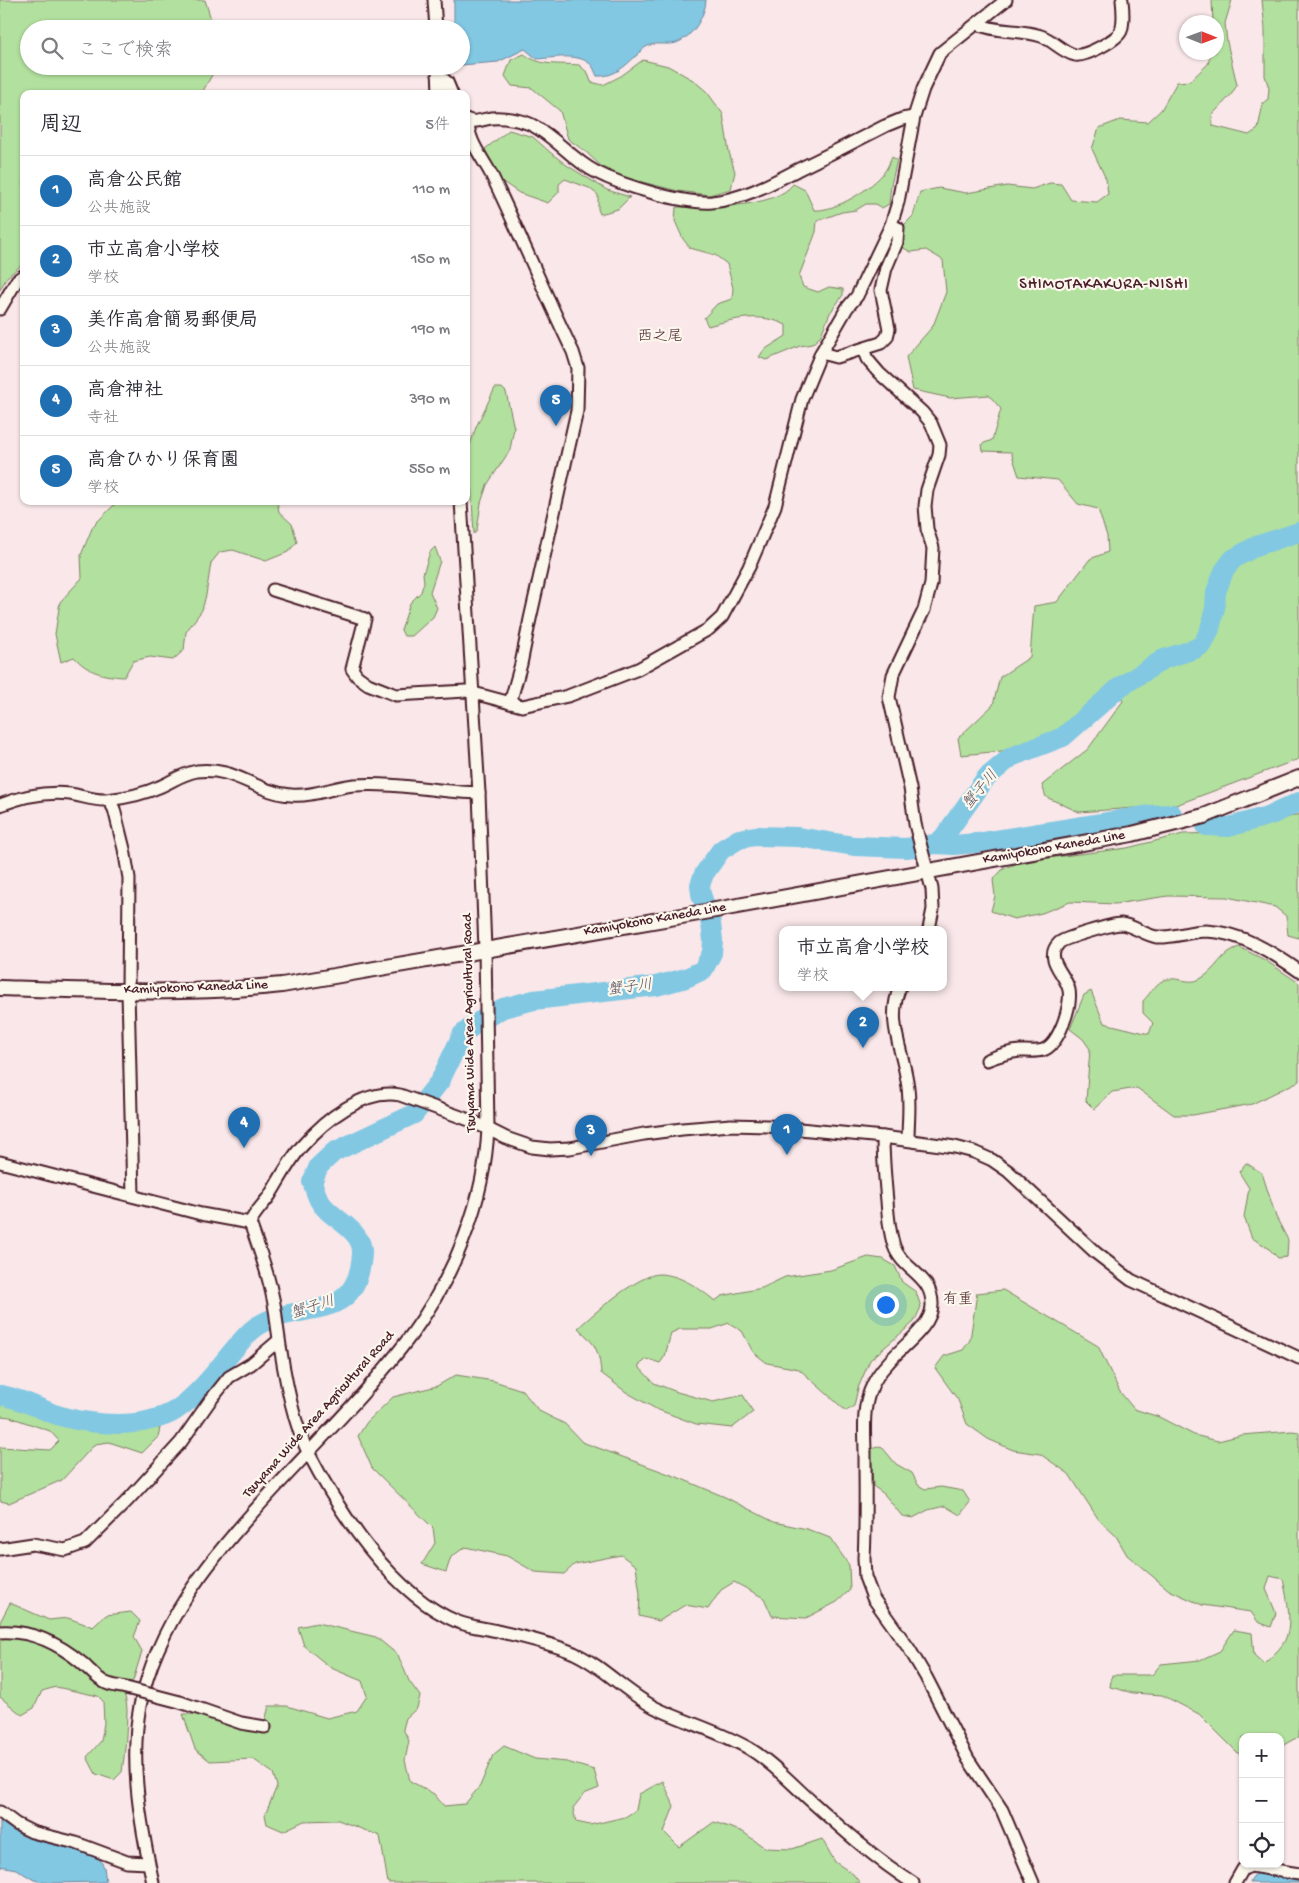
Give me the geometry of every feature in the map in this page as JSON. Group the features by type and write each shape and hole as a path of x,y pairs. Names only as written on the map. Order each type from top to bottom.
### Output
{"main road":[{"name":"Kamiyokono Kaneda Line","path":"0,988 128,992 238,990 282,985 927,872 1163,827 1204,816 1298,780"}],"street":[{"path":"434,0 435,20"},
{"path":"273,590 352,613 365,619 352,669 368,684 396,695 466,691 522,706 568,696 638,669 709,629 722,617 749,567 775,506 802,399 821,353 847,308 861,289 891,225 898,202 914,117 923,89 940,53 1006,0"},
{"path":"977,24 987,28 1042,36 1072,54 1079,56 1089,54 1121,32 1122,0"},
{"path":"438,75 439,90"},
{"path":"441,75 450,90"},
{"path":"470,121 475,122 491,118 530,124 549,134 579,162 595,172 618,182 654,193 698,202 713,202 752,193 885,126 902,119 914,117"},
{"path":"470,136 491,174 578,368 577,411 521,664 510,703"},
{"path":"821,353 836,357 881,343 887,337 889,329 881,290 886,268 897,242 898,228 891,225"},
{"path":"0,309 20,278"},
{"path":"862,349 867,359 879,373 922,412 931,423 940,445 939,455 927,490 925,506 927,529 933,548 932,584 924,610 893,675 888,697 910,788 918,837 932,889 933,909 930,926"},
{"name":"Tsuyama Wide Area Agricultural Road","path":"153,1883 139,1805 136,1757 138,1723 150,1669 167,1630 198,1578 227,1540 379,1374 412,1334 450,1270 472,1210 484,1161 488,1128 485,949 474,693 461,505"},
{"path":"0,805 16,799 42,794 66,794 87,799 109,800 159,787 176,776 197,771 219,770 291,796 319,793 355,785 479,793"},
{"path":"109,800 114,809 129,878 128,992 133,1196"},
{"path":"987,1060 1018,1051 1044,1050 1053,1042 1060,1031 1067,1012 1070,993 1068,984 1054,963 1054,950 1060,941 1103,928 1121,924 1152,936 1166,938 1205,931 1222,933 1265,948 1299,971"},
{"path":"898,991 893,1013 908,1082 908,1140"},
{"path":"913,1883 844,1831 777,1770 752,1750 729,1738 658,1709 595,1664 574,1653 533,1640 472,1627 456,1621 434,1609 410,1591 380,1563 350,1524 308,1452 298,1431 278,1340 278,1325 266,1268 250,1223 252,1217 265,1202 301,1147 351,1104 371,1096 391,1093 488,1128 506,1138 550,1149 570,1148 644,1134 731,1124 801,1128 955,1147 974,1152 992,1160 1008,1171 1096,1253 1131,1280 1299,1358"},
{"path":"883,1137 883,1161 890,1230 894,1247 900,1259 921,1276 928,1285 933,1305 931,1314 926,1322 878,1376 869,1392 865,1408 864,1558 866,1577 873,1598 910,1650 968,1759 1002,1810 1033,1883"},
{"path":"0,1162 201,1214 250,1223"},
{"path":"0,1549 33,1544 65,1550 85,1543 128,1500 181,1442 208,1402 229,1377 251,1364 278,1340"},
{"path":"0,1632 26,1633 45,1639 65,1650 98,1678 107,1683 180,1702 241,1723 265,1727"},
{"path":"0,1812 16,1824 32,1832 76,1844 126,1862 148,1863"},
{"path":"1235,1883 1243,1868 1251,1866 1299,1874"}],"green space":[{"path":"0,0 205,0 211,20 20,20 20,75 212,75 204,90 20,90 20,266 7,277 0,290"},
{"path":"1212,0 1232,0 1225,23 1227,42 1237,85 1231,95 1212,115 1213,126 1249,135 1258,129 1263,103 1268,99 1269,88 1265,76 1265,29 1262,0 1299,0 1299,759 1176,805 1079,812 1046,797 1042,785 1088,749 1123,701 1113,684 1073,720 1052,735 1012,750 961,755 958,738 993,705 1000,677 1030,657 1034,606 1057,602 1090,559 1108,552 1107,536 1098,509 1078,504 1058,480 1019,476 1011,452 983,451 982,444 992,440 1001,409 989,395 950,398 913,390 906,357 933,326 946,292 943,260 926,250 911,252 902,247 902,227 913,216 920,192 939,188 966,193 1007,186 1032,189 1050,183 1061,184 1071,200 1097,202 1108,194 1106,179 1092,149 1099,128 1120,120 1148,122 1161,110 1177,82 1190,81 1208,64 1209,60 1224,60 1224,15 1213,15"},
{"path":"524,54 544,63 579,65 588,73 591,82 603,85 621,76 643,60 668,66 693,80 707,92 723,114 729,152 735,172 731,189 709,195 678,191 630,179 604,169 586,152 568,139 560,111 532,88 512,86 505,76 511,60"},
{"path":"509,130 533,137 568,166 607,190 630,197 618,209 600,214 598,195 589,188 565,179 559,184 559,192 548,203 519,193 500,180 485,149"},
{"path":"892,157 897,160 889,204 882,208 875,204 866,204 856,210 842,212 817,221 816,232 799,276 803,287 818,292 829,287 843,289 843,295 830,313 820,337 812,344 800,346 766,360 759,357 764,350 786,336 786,325 766,319 747,318 708,326 704,318 717,304 732,299 733,288 727,264 715,255 690,248 683,239 675,221 676,207 739,205 756,202 784,192 793,184 805,190 814,210 823,210 853,198 872,185 885,171"},
{"path":"495,388 502,388 506,392 514,428 510,450 487,485 481,503 477,530 474,534 470,445 476,427"},
{"path":"114,505 278,505 279,512 292,524 297,542 288,552 266,561 233,550 220,552 211,563 202,610 186,632 184,650 173,660 150,657 133,661 124,677 109,676 85,667 74,657 61,662 55,634 60,602 82,578 81,555 93,526"},
{"path":"435,547 440,561 430,592 437,608 433,617 412,636 404,636 401,630 410,603 421,592 424,582 423,574 430,552"},
{"path":"1299,814 1299,938 1288,935 1286,916 1275,907 1227,897 1168,896 1115,904 1070,902 1042,913 1014,919 991,911 995,896 993,880 1003,869 1023,861 1127,848 1183,834 1221,833 1254,828"},
{"path":"1239,947 1265,960 1299,983 1299,1081 1252,1104 1193,1115 1174,1115 1137,1088 1112,1092 1094,1109 1086,1101 1090,1049 1083,1039 1070,1029 1084,995 1091,991 1104,1023 1149,1034 1153,1023 1143,1013 1143,1001 1157,985 1167,979 1195,981 1200,979 1211,971 1223,957"},
{"path":"1246,1163 1262,1173 1276,1217 1288,1240 1287,1257 1278,1258 1267,1247 1252,1238 1244,1217 1249,1188 1239,1172"},
{"path":"868,1257 883,1259 895,1266 902,1282 916,1292 921,1307 914,1322 870,1360 858,1388 854,1406 846,1411 799,1369 767,1363 753,1352 742,1331 729,1323 712,1329 680,1329 671,1333 665,1356 660,1363 647,1359 638,1366 654,1383 677,1392 713,1402 743,1395 753,1412 732,1428 696,1424 656,1409 626,1392 601,1373 599,1358 595,1348 578,1328 617,1295 651,1275 660,1274 675,1277 696,1287 715,1301 722,1296 762,1288 785,1277 831,1270"},
{"path":"1003,1290 1098,1346 1120,1392 1134,1409 1159,1417 1194,1435 1218,1441 1242,1435 1299,1432 1299,1738 1284,1745 1284,1733 1239,1733 1239,1754 1199,1714 1162,1695 1133,1693 1110,1687 1112,1675 1152,1675 1161,1664 1200,1660 1220,1651 1234,1630 1252,1633 1254,1655 1264,1664 1283,1644 1288,1629 1289,1612 1283,1579 1270,1576 1266,1589 1276,1613 1271,1627 1258,1622 1251,1612 1202,1605 1169,1590 1127,1555 1116,1536 1099,1520 1069,1474 1040,1454 1013,1450 988,1439 967,1424 958,1400 935,1368 944,1356 963,1350 970,1340 977,1293"},
{"path":"456,1375 494,1381 522,1390 539,1411 565,1424 582,1442 725,1497 774,1522 807,1529 830,1538 849,1565 850,1590 837,1602 806,1618 772,1616 764,1598 734,1582 721,1590 708,1609 685,1605 659,1621 639,1616 640,1594 636,1566 621,1555 575,1564 564,1574 535,1572 507,1556 465,1547 451,1557 446,1572 422,1564 435,1543 433,1528 372,1468 358,1436 367,1422 393,1397 437,1386"},
{"path":"0,1403 68,1427 112,1431 145,1427 160,1428 158,1437 142,1453 109,1442 95,1444 62,1480 9,1503 0,1501 0,1447 50,1450 59,1441 50,1431 10,1417 0,1416"},
{"path":"881,1446 896,1464 912,1473 918,1485 925,1489 941,1487 963,1491 970,1502 960,1515 945,1506 928,1510 913,1518 902,1516 884,1494 873,1486 871,1449"},
{"path":"10,1603 49,1620 68,1618 93,1627 106,1615 131,1612 140,1621 134,1637 142,1651 133,1681 123,1683 127,1710 126,1741 122,1772 114,1780 96,1774 87,1757 101,1741 104,1723 103,1701 98,1696 56,1687 42,1691 34,1708 22,1715 0,1697 0,1622"},
{"path":"317,1623 376,1637 398,1655 409,1681 420,1696 417,1708 406,1718 403,1729 409,1741 405,1760 410,1781 434,1794 444,1806 465,1804 480,1786 493,1755 504,1746 535,1759 567,1762 594,1770 599,1788 584,1794 573,1808 576,1822 590,1825 625,1817 636,1810 639,1794 663,1781 674,1806 664,1832 679,1847 714,1822 743,1832 765,1848 792,1849 822,1839 835,1862 853,1874 860,1883 388,1883 380,1836 338,1820 304,1821 283,1831 267,1824 265,1815 277,1786 273,1773 253,1759 210,1761 195,1749 183,1714 192,1714 254,1729 265,1721 269,1706 287,1706 327,1718 357,1711 367,1696 362,1681 331,1668 304,1646 298,1627"}],"water":[{"path":"454,0 706,0 701,19 688,36 672,44 650,45 619,70 603,76 597,76 592,65 584,60 571,57 537,59 525,49 498,62 470,64 470,20 454,20"},
{"path":"0,1822 19,1834 35,1840 73,1849 99,1858 104,1867 106,1882 48,1883 34,1880 16,1869 0,1866"},
{"path":"1258,1872 1299,1879 1299,1883 1250,1883"}],"waterway":[{"name":"蟹子川","path":"0,1395 21,1400 54,1414 88,1422 136,1423 170,1414 198,1391 245,1337 261,1324 277,1317 325,1307 339,1301 350,1292 358,1276 362,1254 361,1245 352,1231 330,1213 319,1200 312,1182 319,1166 334,1152 414,1114 440,1081 462,1035 475,1024 503,1008 534,1000 656,986 686,978 703,970 712,953 713,940 711,924 700,885 704,874 721,850 739,839 755,836 798,837 854,846 906,848 935,844 943,838 986,778 1011,757 1063,737 1120,687 1164,659 1195,649 1203,644 1210,629 1215,608 1216,592 1224,571 1233,559 1256,546 1299,532"},
{"path":"1206,826 1229,827 1271,815 1299,802"},
{"path":"935,844 976,843 1150,815 1172,814"}],"place":[{"name":"高倉ひかり保育園","path":"556,426"},
{"name":"市立高倉小学校","path":"863,1048"},
{"name":"高倉神社","path":"244,1148"},
{"name":"高倉公民館","path":"787,1155"},
{"name":"美作高倉簡易郵便局","path":"591,1156"}],"district":[{"name":"SHIMOTAKAKURA-NISHI","path":"1104,285"},
{"name":"西之尾","path":"660,337"},
{"name":"有重","path":"958,1300"}]}
